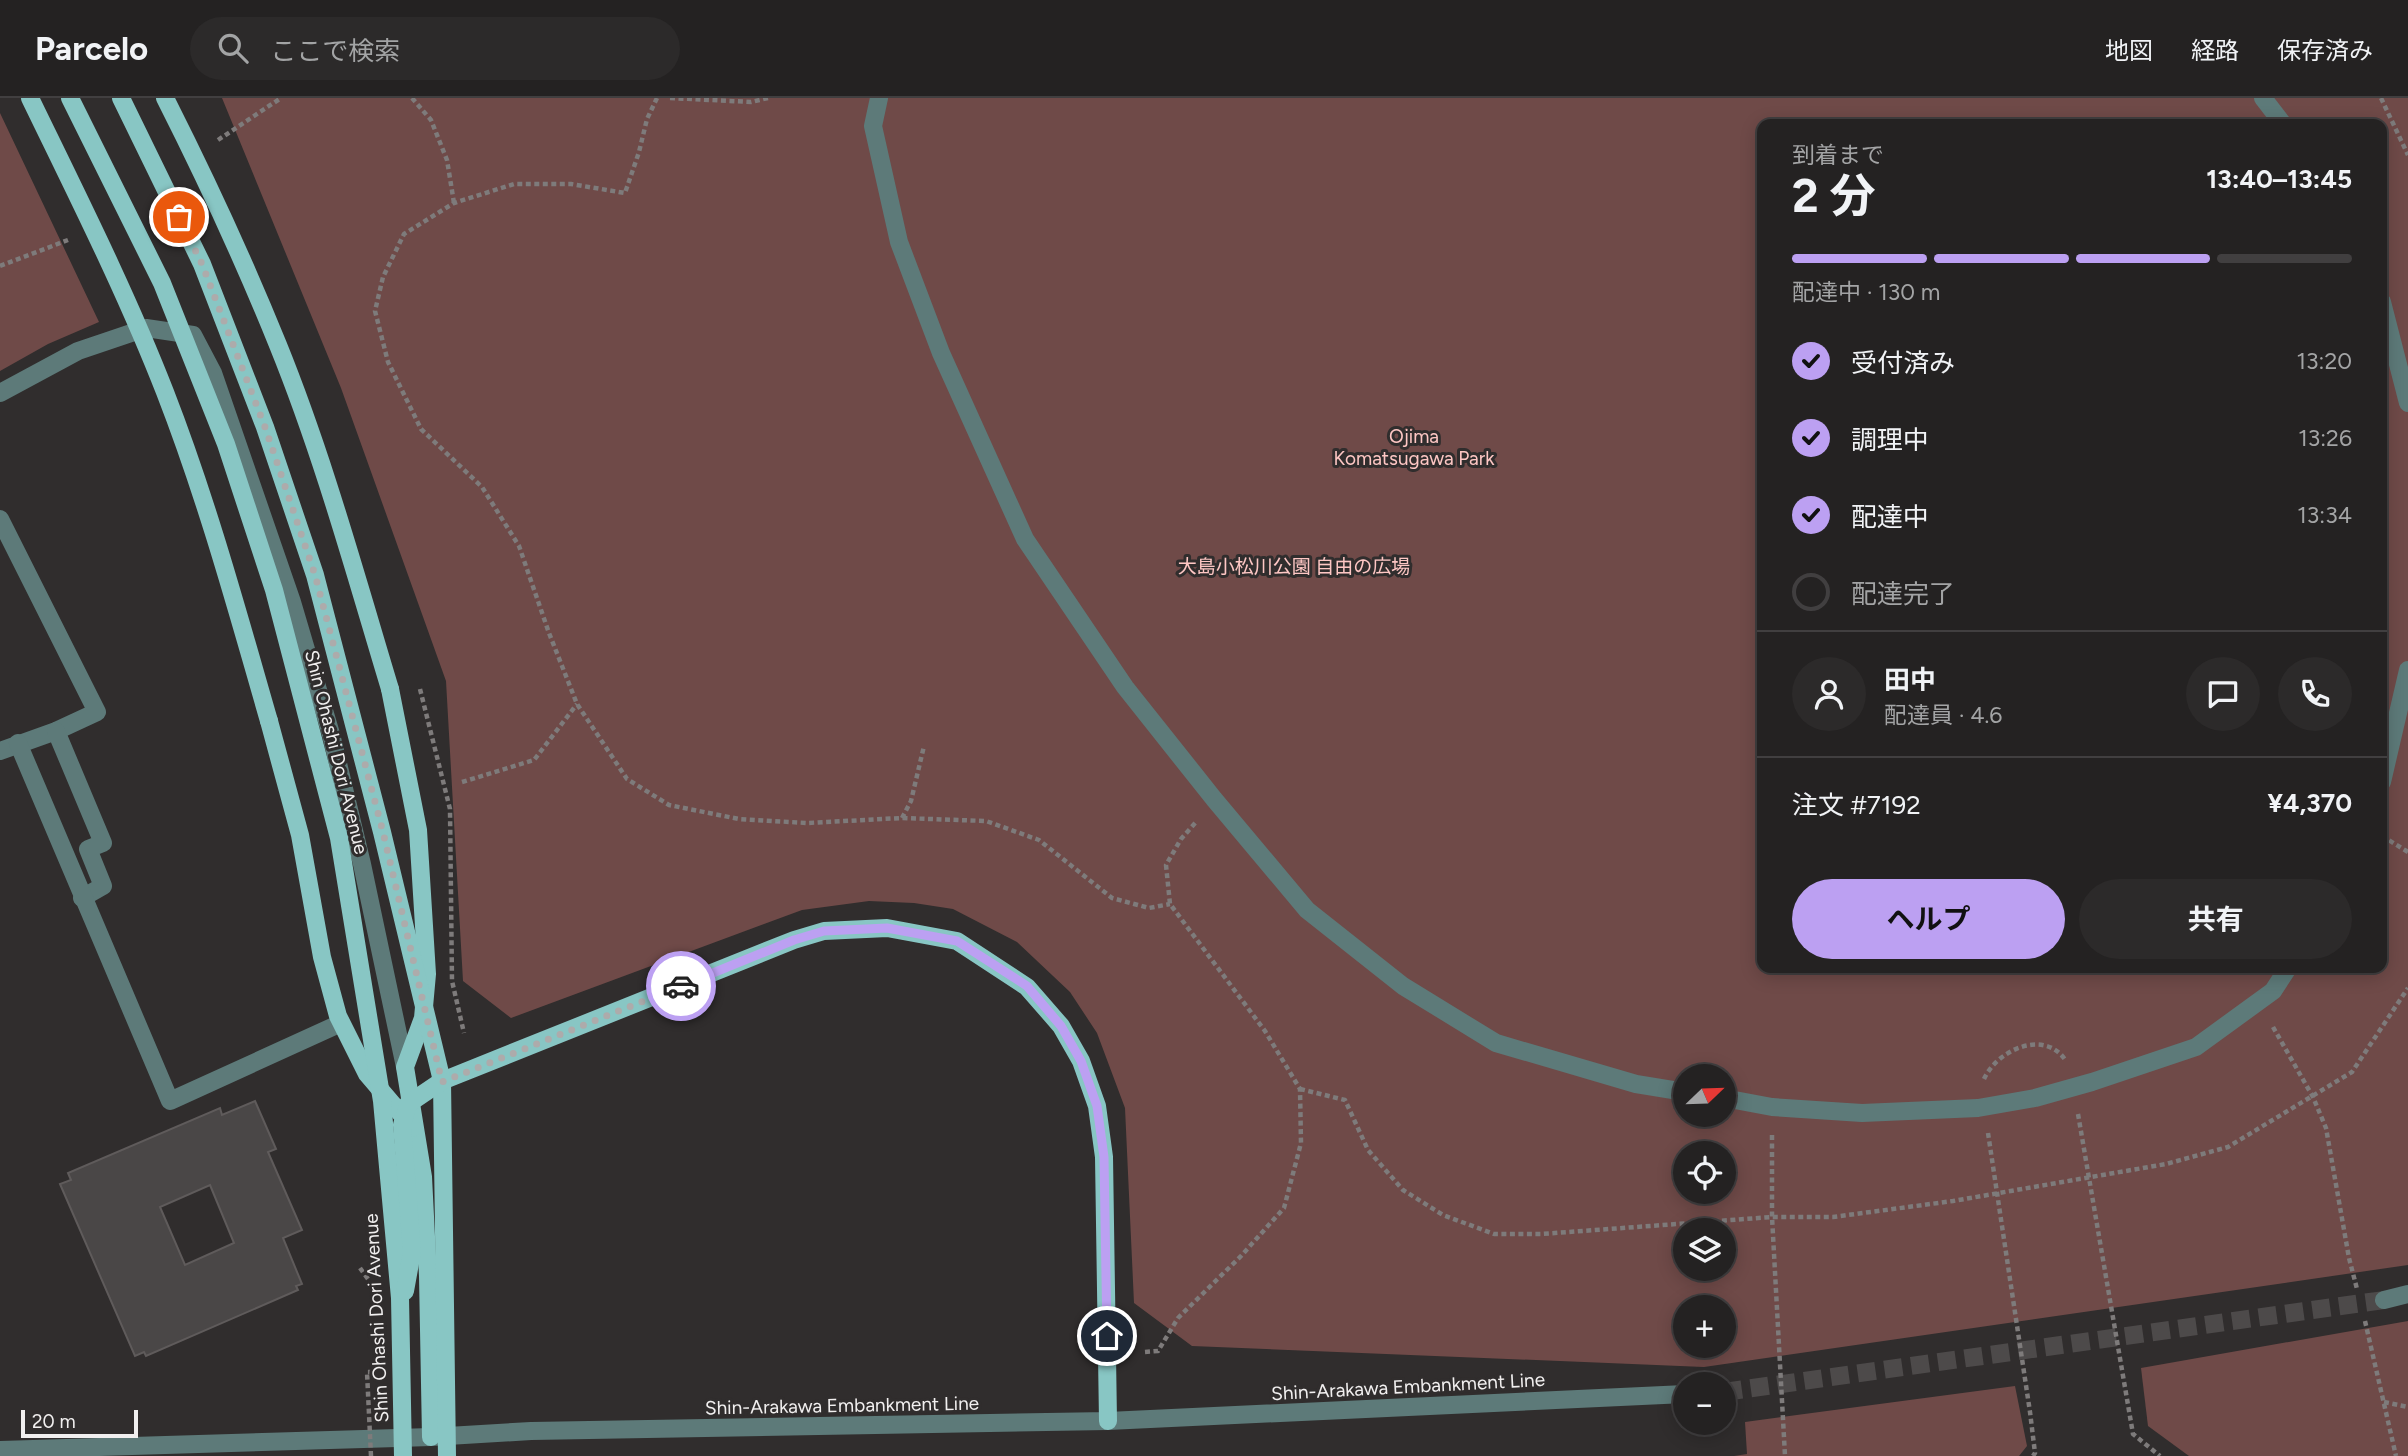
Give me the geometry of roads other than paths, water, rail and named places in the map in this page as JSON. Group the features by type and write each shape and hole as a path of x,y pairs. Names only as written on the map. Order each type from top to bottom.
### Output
{"main road":[{"path":"30,98 102,245 165,392 216,534 300,835 322,957 341,1023 367,1074 417,1134"},
{"name":"Shin Ohashi Dori Avenue","path":"70,98 162,283 226,444 278,603 339,838 382,1101 400,1322 403,1456"},
{"name":"Shin Ohashi Dori Avenue","path":"121,98 202,264 265,427 315,575 383,832 442,1082 447,1456"},
{"path":"165,98 211,189 279,346 334,502 390,689 418,830 427,974 424,1018 405,1067 423,1177 431,1437"},
{"path":"400,1322 412,1252 402,1125 408,1104 442,1082 794,940 824,931 887,928 918,932 957,941 1027,986 1061,1026 1081,1061 1097,1106 1104,1157 1108,1421"}],"street":[{"path":"879,98 873,126 899,242 941,353 1025,539 1125,687 1214,799 1307,910 1403,986 1496,1043 1636,1084 1673,1090"},
{"path":"2263,98 2279,119"},
{"path":"2387,321 2407,395"},
{"path":"0,393 78,351 136,331 146,328 192,335 213,373 292,602 331,734 405,1067"},
{"path":"0,519 97,712 0,751"},
{"path":"2387,760 2408,670"},
{"path":"55,731 103,843 88,849 103,886 82,898"},
{"path":"18,743 170,1101 341,1023"},
{"path":"1736,1100 1772,1107 1862,1113 1984,1107 2035,1098 2196,1047 2273,991 2285,973"},
{"path":"2384,1300 2408,1294"},
{"name":"Shin-Arakawa Embankment Line","path":"0,1450 431,1437 531,1431 1108,1421 1673,1395"}],"tunnel":[{"path":"1736,1390 2384,1300"}],"park label":[{"name":"Ojima Komatsugawa Park","path":"1414,447"},
{"name":"大島小松川公園 自由の広場","path":"1294,566"}]}
